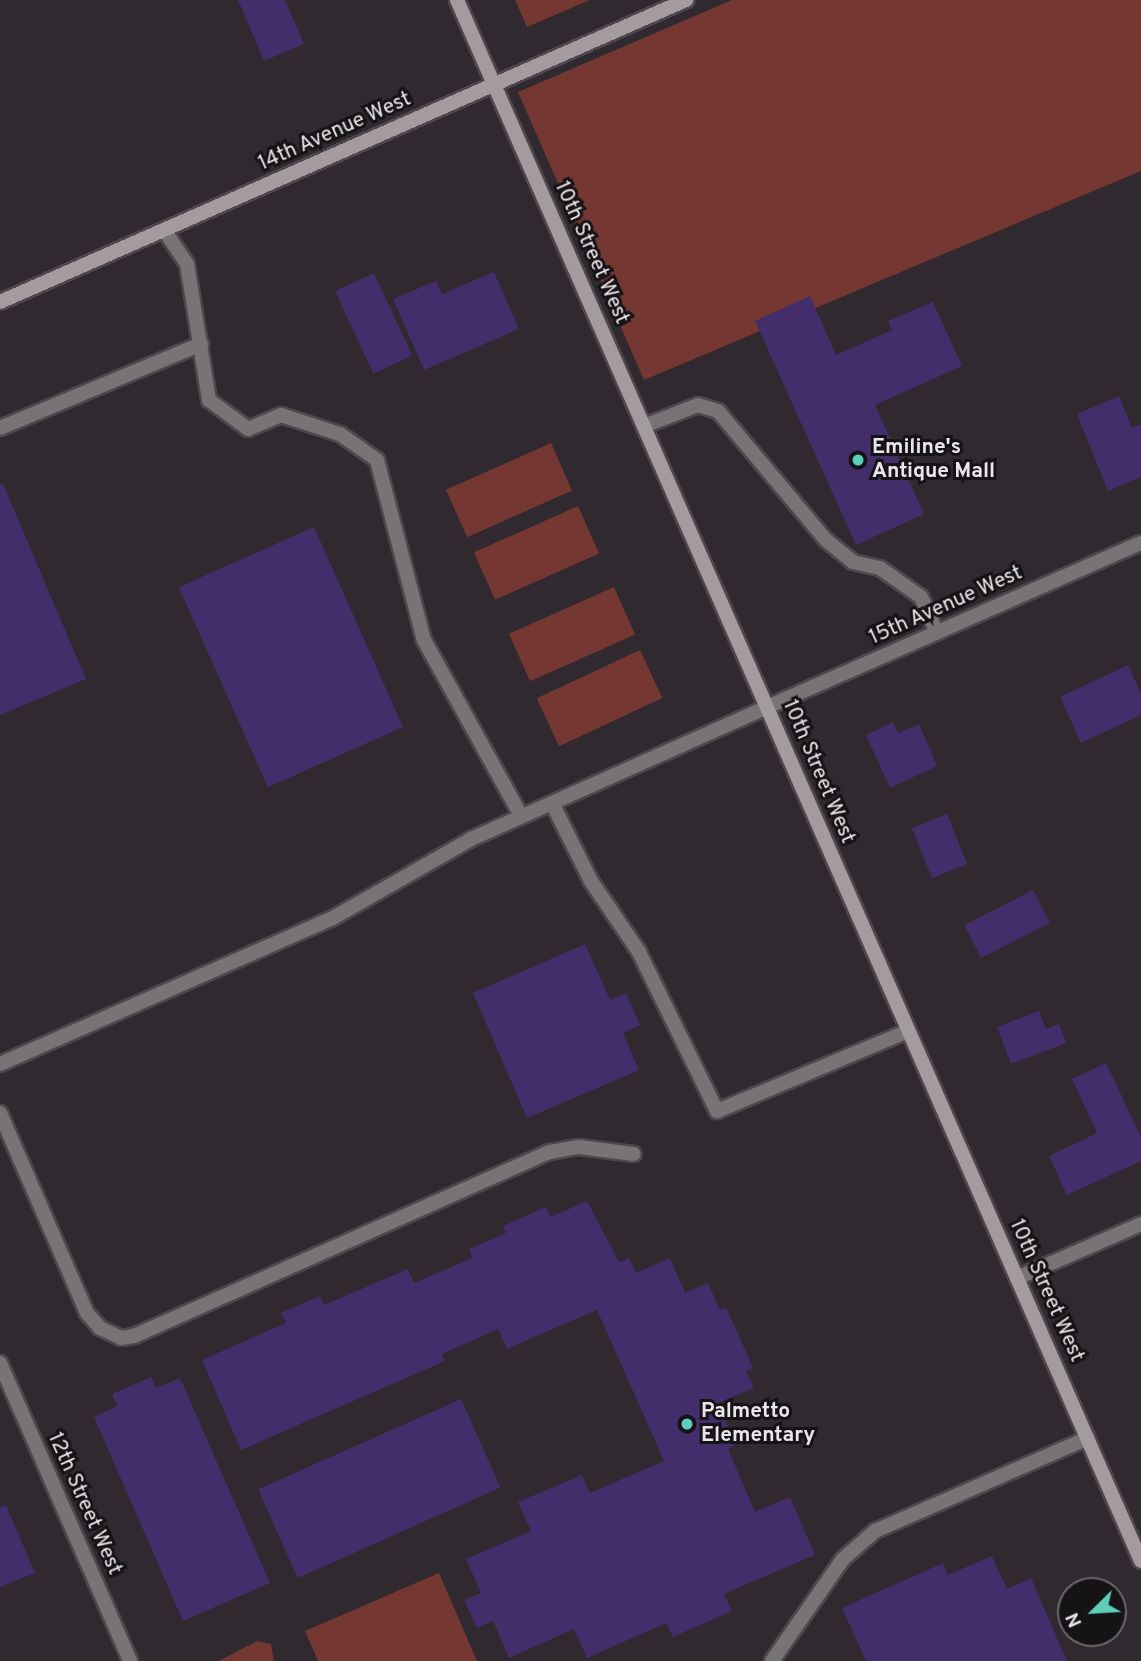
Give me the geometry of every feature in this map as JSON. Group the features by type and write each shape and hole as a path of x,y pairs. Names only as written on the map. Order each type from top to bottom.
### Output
{"street":[{"name":"10th Street West","path":"457,0 1141,1561"},
{"name":"14th Avenue West","path":"0,302 686,0"},
{"path":"164,230 187,264 209,400 248,429 281,415 340,434 377,460 424,640 521,816"},
{"path":"0,428 201,344"},
{"path":"644,426 698,405 718,411 826,540 853,562 880,568 921,597 937,633"},
{"name":"15th Avenue West","path":"0,1064 331,919 471,839 521,816 1141,543"},
{"path":"552,803 591,881 639,952 717,1111 908,1031"},
{"path":"0,1113 87,1312 100,1328 121,1338 134,1336 550,1152 579,1147 634,1154"},
{"path":"1017,1278 1141,1224"},
{"name":"12th Street West","path":"0,1363 6,1392 130,1661"},
{"path":"772,1661 843,1559 875,1531 1088,1438"}],"shaded area":[{"path":"515,0 590,0 527,27"},
{"path":"732,0 1141,0 1141,171 644,380 518,92"},
{"path":"551,443 572,491 467,537 446,490"},
{"path":"578,506 599,554 495,600 474,552"},
{"path":"614,587 635,635 530,681 509,634"},
{"path":"640,650 662,698 559,746 537,698"},
{"path":"439,1573 477,1661 318,1661 305,1631"},
{"path":"257,1641 271,1644 274,1661 219,1661"}],"building":[{"path":"238,0 285,0 304,44 264,61"},
{"path":"494,272 519,329 424,370 393,299 436,281 442,294"},
{"path":"374,273 412,355 373,374 335,291"},
{"name":"Emiline's Antique Mall","path":"810,296 836,355 892,330 888,321 933,302 962,366 875,405 924,514 856,545 755,321"},
{"path":"1119,396 1132,428 1141,424 1141,477 1108,491 1077,414"},
{"path":"3,484 86,679 0,715 0,485"},
{"path":"314,527 403,727 268,787 179,587"},
{"path":"1128,665 1141,694 1141,715 1081,743 1060,697"},
{"path":"893,722 898,733 919,724 937,766 890,788 866,735"},
{"path":"947,814 967,864 932,878 912,828"},
{"path":"1033,890 1050,923 981,958 964,925"},
{"path":"585,944 610,1000 626,993 640,1025 623,1033 639,1070 527,1118 473,993"},
{"path":"1039,1011 1046,1029 1059,1024 1066,1043 1011,1064 997,1027"},
{"path":"1106,1063 1141,1137 1141,1161 1067,1195 1049,1156 1097,1133 1072,1079"},
{"name":"Palmetto Elementary","path":"587,1201 619,1262 629,1258 636,1273 670,1258 685,1293 708,1283 720,1310 726,1307 753,1368 746,1371 754,1388 718,1403 736,1445 728,1449 755,1512 790,1497 815,1555 724,1594 732,1611 673,1637 666,1623 587,1658 574,1629 509,1658 493,1621 477,1628 464,1600 481,1593 466,1559 531,1531 518,1502 582,1475 590,1493 664,1461 597,1310 507,1349 498,1329 442,1354 445,1361 241,1450 202,1360 286,1323 281,1313 320,1296 324,1305 408,1269 414,1283 472,1258 469,1249 506,1233 503,1226 546,1207 551,1217"},
{"path":"151,1377 156,1388 180,1378 270,1583 183,1621 94,1417 117,1406 112,1394"},
{"path":"461,1399 500,1488 298,1578 258,1489"},
{"path":"6,1505 35,1573 0,1587 0,1507"},
{"path":"992,1556 1007,1589 1031,1578 1057,1638 1057,1647 1061,1647 1067,1661 866,1661 842,1608 943,1563 948,1575"}],"place":[{"name":"Emiline's Antique Mall","path":"858,460"},
{"name":"Palmetto Elementary","path":"687,1424"}]}
